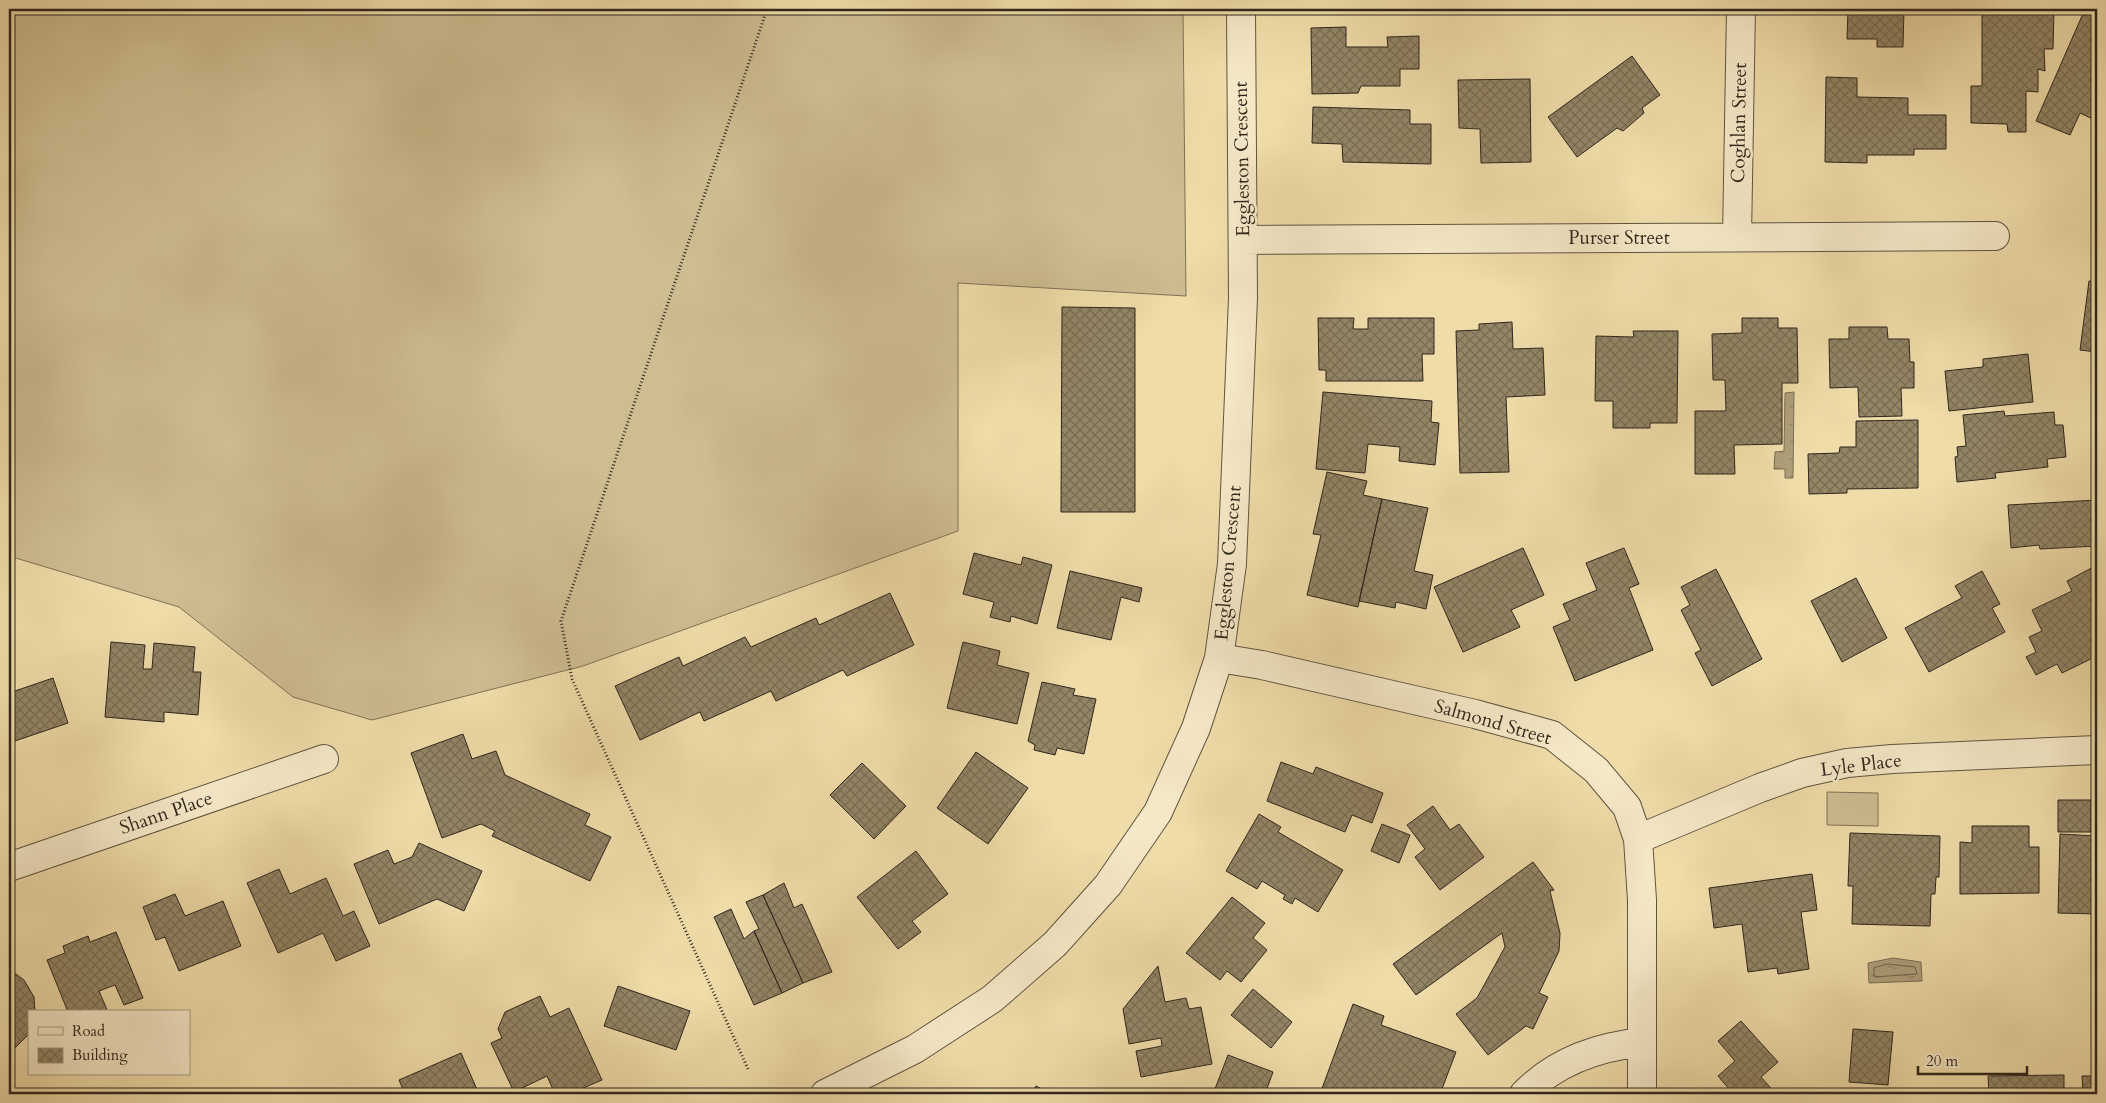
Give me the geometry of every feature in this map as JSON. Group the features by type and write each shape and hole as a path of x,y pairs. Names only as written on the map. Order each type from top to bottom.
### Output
{"street":[{"name":"Eggleston Crescent","path":"839,1091 915,1049 992,999 1055,944 1108,885 1158,812 1196,728 1219,658 1232,564 1244,240 1241,9"},
{"name":"Coghlan Street","path":"1737,237 1741,9"},
{"name":"Purser Street","path":"1244,240 1995,236"},
{"name":"Salmond Street","path":"1219,658 1262,665 1552,735 1596,770 1627,807 1638,839 1642,900 1642,1094"},
{"name":"Lyle Place","path":"1638,839 1760,788 1802,773 1847,763 1892,759 2097,750"},
{"name":"Shann Place","path":"9,866 324,759"},
{"path":"1524,1094 1558,1067 1584,1054 1613,1046 1642,1042"}],"path":[{"path":"748,1069 572,680 561,621 767,9"}],"shaded area":[{"path":"9,9 1183,9 1186,296 958,283 958,531 583,666 372,720 293,697 179,607 9,556"},
{"path":"1827,792 1878,793 1878,826 1827,825"}],"water":[{"path":"1794,392 1793,478 1785,478 1785,469 1774,469 1775,452 1784,451 1785,393"},
{"path":"1893,958 1921,962 1922,981 1869,983 1868,963"}],"building":[{"path":"1599,9 1638,9 1638,11 1599,11"},
{"path":"1848,9 1904,9 1903,47 1877,47 1877,39 1847,39"},
{"path":"1982,9 2054,9 2053,49 2044,49 2045,71 2038,69 2038,92 2026,91 2026,132 2008,132 2007,124 1971,123 1971,86 1982,86"},
{"path":"2085,9 2097,12 2097,121 2080,113 2070,135 2036,121"},
{"path":"1346,27 1346,47 1388,47 1387,37 1419,36 1419,69 1400,69 1400,86 1361,86 1358,93 1312,94 1311,28"},
{"path":"1632,56 1660,95 1642,108 1644,113 1623,131 1617,128 1577,157 1548,117"},
{"path":"1826,77 1857,78 1857,97 1908,98 1908,115 1946,115 1946,149 1914,149 1914,155 1867,155 1867,163 1825,162"},
{"path":"1530,79 1531,162 1481,163 1480,129 1459,128 1458,80"},
{"path":"1313,107 1410,110 1410,124 1431,124 1431,164 1343,162 1342,144 1312,143"},
{"path":"2089,281 2097,282 2097,352 2080,350"},
{"path":"1062,307 1135,308 1135,512 1061,512"},
{"path":"1318,318 1354,318 1353,329 1368,329 1368,318 1434,318 1434,354 1422,354 1423,381 1326,381 1326,370 1319,370"},
{"path":"1742,318 1778,318 1778,328 1797,328 1798,383 1782,383 1782,444 1734,445 1735,474 1695,474 1695,411 1726,411 1725,380 1713,380 1712,334 1742,333"},
{"path":"1512,322 1513,349 1543,348 1545,395 1506,397 1509,472 1460,473 1456,331 1479,330 1479,324"},
{"path":"1849,327 1887,327 1888,339 1909,339 1910,362 1914,362 1914,388 1901,388 1902,416 1859,417 1858,387 1830,388 1829,339 1849,339"},
{"path":"1633,331 1678,331 1677,423 1650,423 1650,428 1613,428 1613,401 1595,401 1596,336 1634,337"},
{"path":"2028,354 2033,402 1949,411 1945,371 1983,367 1983,359"},
{"path":"1323,392 1432,401 1431,422 1439,423 1435,465 1399,461 1400,447 1368,444 1365,473 1316,469"},
{"path":"2004,411 2005,416 2054,412 2055,425 2063,425 2066,457 2047,459 2048,467 1995,473 1996,478 1957,482 1955,457 1958,456 1957,447 1966,446 1963,415"},
{"path":"1918,420 1918,488 1847,489 1847,493 1809,494 1808,454 1839,453 1840,447 1856,447 1856,421"},
{"path":"1327,472 1367,481 1363,495 1382,499 1358,607 1307,595 1321,535 1313,534"},
{"path":"1382,499 1428,508 1414,571 1433,575 1426,609 1396,602 1395,608 1359,601"},
{"path":"2097,500 2097,546 2040,549 2039,545 2011,548 2008,505"},
{"path":"1523,548 1544,595 1511,610 1520,627 1463,652 1434,587"},
{"path":"1624,548 1639,584 1629,588 1653,650 1575,681 1553,627 1570,620 1563,604 1597,590 1586,563"},
{"path":"974,553 1021,565 1023,557 1052,565 1037,624 1011,616 1010,622 990,617 994,602 963,594"},
{"path":"2097,565 2097,656 2062,673 2057,664 2036,675 2026,657 2036,652 2029,637 2042,631 2032,610 2072,591 2067,581"},
{"path":"1716,569 1762,659 1712,686 1695,653 1701,650 1681,610 1690,605 1681,587"},
{"path":"1070,571 1142,588 1139,602 1121,597 1111,640 1057,628"},
{"path":"1982,571 2000,604 1992,608 2005,632 1929,672 1905,628 1962,598 1955,586"},
{"path":"1856,578 1887,638 1842,662 1811,601"},
{"path":"890,593 914,645 847,676 843,670 776,701 771,691 704,721 700,712 640,740 615,686 679,657 683,666 745,637 751,647 816,618 819,625"},
{"path":"111,642 145,645 143,669 152,669 154,643 195,647 193,672 201,672 198,715 164,712 164,722 105,717"},
{"path":"963,642 1000,651 997,665 1029,673 1017,724 947,708"},
{"path":"53,678 68,723 9,743 9,693"},
{"path":"1042,682 1075,689 1073,695 1096,699 1084,754 1057,748 1055,755 1034,750 1035,745 1028,741"},
{"path":"463,734 472,759 496,751 505,775 590,814 585,825 611,837 590,881 492,836 495,831 481,824 442,838 411,753"},
{"path":"976,752 1028,788 988,844 937,808"},
{"path":"1281,762 1313,774 1316,767 1383,793 1372,823 1352,815 1345,832 1267,801"},
{"path":"862,763 906,806 874,839 830,795"},
{"path":"2058,800 2091,800 2091,832 2058,832"},
{"path":"1433,806 1450,830 1459,824 1484,857 1440,890 1415,857 1425,849 1407,825"},
{"path":"1259,814 1281,827 1278,832 1343,870 1318,912 1295,898 1292,904 1283,899 1285,895 1262,881 1257,889 1226,871"},
{"path":"1382,824 1410,835 1399,863 1371,851"},
{"path":"1972,826 2029,826 2029,847 2039,847 2039,893 1960,894 1960,842 1972,843"},
{"path":"1850,833 1940,836 1939,877 1936,877 1935,894 1931,894 1930,926 1852,924 1853,886 1848,886"},
{"path":"2060,834 2097,836 2097,914 2058,913"},
{"path":"419,843 482,871 464,911 437,899 379,924 354,864 388,850 394,864 412,857"},
{"path":"916,851 948,894 912,921 921,932 898,949 857,897"},
{"path":"1533,862 1554,890 1550,891 1560,933 1559,951 1539,993 1548,997 1533,1029 1526,1026 1488,1055 1456,1014 1477,998 1505,947 1502,933 1416,995 1393,964"},
{"path":"279,869 290,894 326,878 343,916 354,911 370,946 336,961 323,933 278,953 247,883"},
{"path":"1812,874 1817,910 1801,912 1809,969 1778,974 1777,968 1748,972 1742,924 1714,928 1709,888"},
{"path":"784,883 794,908 802,904 832,972 803,983 763,895"},
{"path":"175,894 185,916 223,901 241,946 179,971 165,937 156,940 143,907"},
{"path":"763,895 803,983 782,993 754,931 759,929 746,902"},
{"path":"1232,897 1265,923 1253,938 1267,950 1241,982 1227,971 1220,980 1186,953"},
{"path":"731,909 744,939 754,931 782,993 754,1005 714,917"},
{"path":"116,932 143,998 124,1005 115,985 99,991 107,1010 67,1010 47,960 65,953 63,946 88,936 90,942"},
{"path":"1158,966 1165,1002 1186,998 1189,1009 1201,1007 1212,1064 1141,1077 1136,1051 1162,1046 1161,1038 1129,1044 1123,1009"},
{"path":"9,969 24,980 34,997 35,1010 28,1010 28,1035 14,1049 9,1050"},
{"path":"618,986 690,1011 676,1050 604,1026"},
{"path":"1253,989 1292,1022 1271,1048 1231,1015"},
{"path":"540,996 550,1017 569,1008 602,1080 569,1094 555,1094 547,1076 514,1092 491,1043 502,1038 498,1029 505,1012"},
{"path":"1353,1004 1384,1016 1381,1025 1456,1052 1440,1094 1320,1094"},
{"path":"1741,1021 1778,1062 1761,1077 1776,1094 1725,1094 1730,1090 1718,1076 1735,1061 1718,1041"},
{"path":"1853,1029 1893,1032 1888,1085 1849,1082"},
{"path":"461,1053 479,1094 405,1094 399,1080"},
{"path":"1228,1055 1273,1072 1265,1094 1213,1094"},
{"path":"2064,1075 2064,1094 1989,1094 1988,1076"},
{"path":"2082,1076 2097,1076 2097,1094 2083,1094"},
{"path":"1036,1086 1051,1094 1031,1094"}]}
